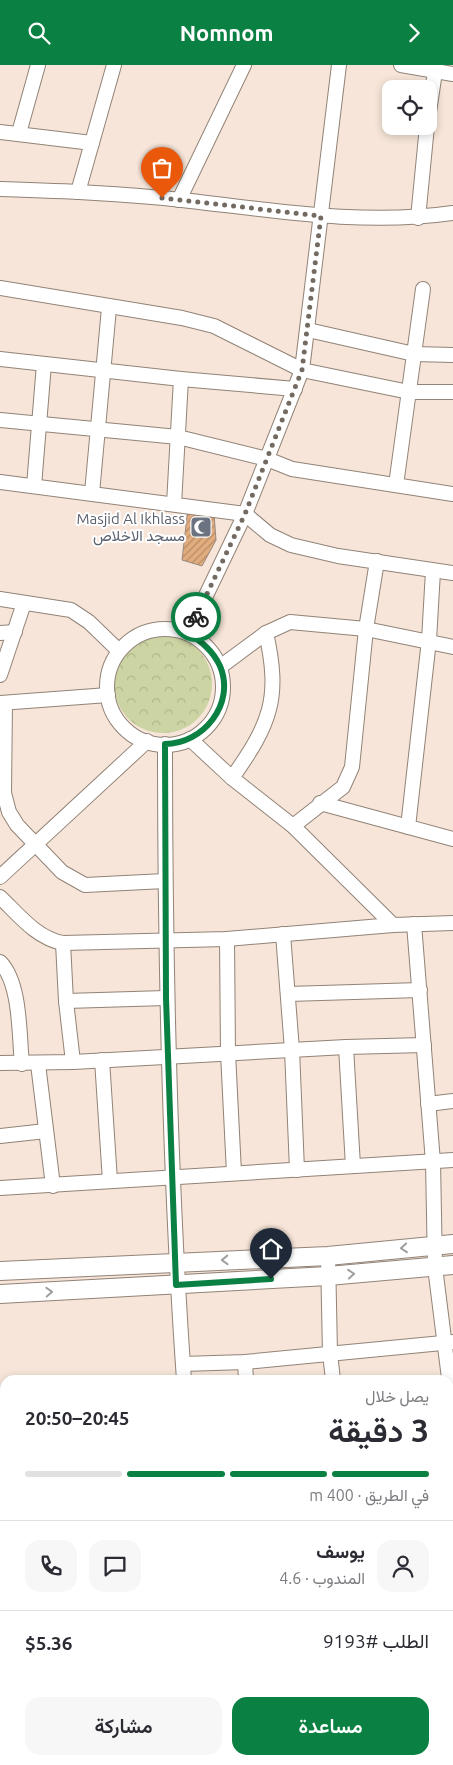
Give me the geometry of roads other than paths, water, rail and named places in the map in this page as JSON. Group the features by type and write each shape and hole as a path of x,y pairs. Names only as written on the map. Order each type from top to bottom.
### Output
{"street":[{"path":"19,133 38,65"},
{"path":"78,192 114,65"},
{"path":"179,199 244,65"},
{"path":"188,633 245,514 302,370 339,65"},
{"path":"401,65 435,67 453,74"},
{"path":"433,80 435,67"},
{"path":"0,132 92,143"},
{"path":"418,218 426,135"},
{"path":"0,189 179,199 321,216 418,218 453,213"},
{"path":"0,288 109,308 182,318 214,326 302,370 409,392 453,392"},
{"path":"396,485 423,289"},
{"path":"92,493 100,428 102,371 109,308"},
{"path":"308,329 414,354 453,355"},
{"path":"0,359 102,371 295,389"},
{"path":"34,486 44,364"},
{"path":"174,504 181,379"},
{"path":"0,420 100,428 178,437 267,459 292,469 453,494"},
{"path":"0,482 245,514 270,535 291,545 338,556 453,573"},
{"path":"293,826 342,787 352,767 366,629 377,561"},
{"path":"408,827 429,640 433,571"},
{"path":"0,599 71,610 89,622 119,651"},
{"path":"0,675 24,603"},
{"path":"220,667 266,633 290,622 366,629 429,640 453,647"},
{"path":"163,628 188,633 208,647 220,667 224,683 219,709 205,730 190,739 165,744 147,741 126,729 115,716 108,695 107,683 111,666 119,651 139,635 163,628"},
{"path":"0,633 15,632"},
{"path":"232,778 260,735 272,705 274,682 266,633"},
{"path":"108,695 3,703 4,793 9,812 17,825 62,872 85,885 165,881"},
{"path":"190,739 232,778 293,826 394,925"},
{"path":"0,877 147,741"},
{"path":"165,744 166,998 176,1285 183,1375"},
{"path":"320,803 453,839"},
{"path":"0,897 41,934 50,940 63,943 165,939 227,939 394,925 453,923"},
{"path":"414,924 432,1162 444,1245 435,1267 449,1343 450,1375"},
{"path":"283,934 292,1050 297,1170"},
{"path":"227,939 228,1053 234,1173"},
{"path":"63,943 66,1001 74,1063"},
{"path":"0,962 5,967 16,995 22,1064"},
{"path":"288,994 420,990"},
{"path":"66,1001 166,998"},
{"path":"0,1063 74,1063 228,1053 424,1045"},
{"path":"346,1047 353,1166"},
{"path":"102,1060 110,1181"},
{"path":"38,1064 53,1186"},
{"path":"428,1104 453,1101"},
{"path":"0,1136 46,1131"},
{"path":"0,1189 172,1176 453,1160"},
{"path":"0,1271 328,1256 444,1245"},
{"path":"328,1256 330,1353 332,1375"},
{"path":"0,1294 328,1276 453,1265"},
{"path":"182,1364 245,1362 449,1343"},
{"path":"245,1362 246,1375"}],"place":[{"name":"Masjid Al Ikhlass مسجد الاخلاص","path":"201,527"}]}
